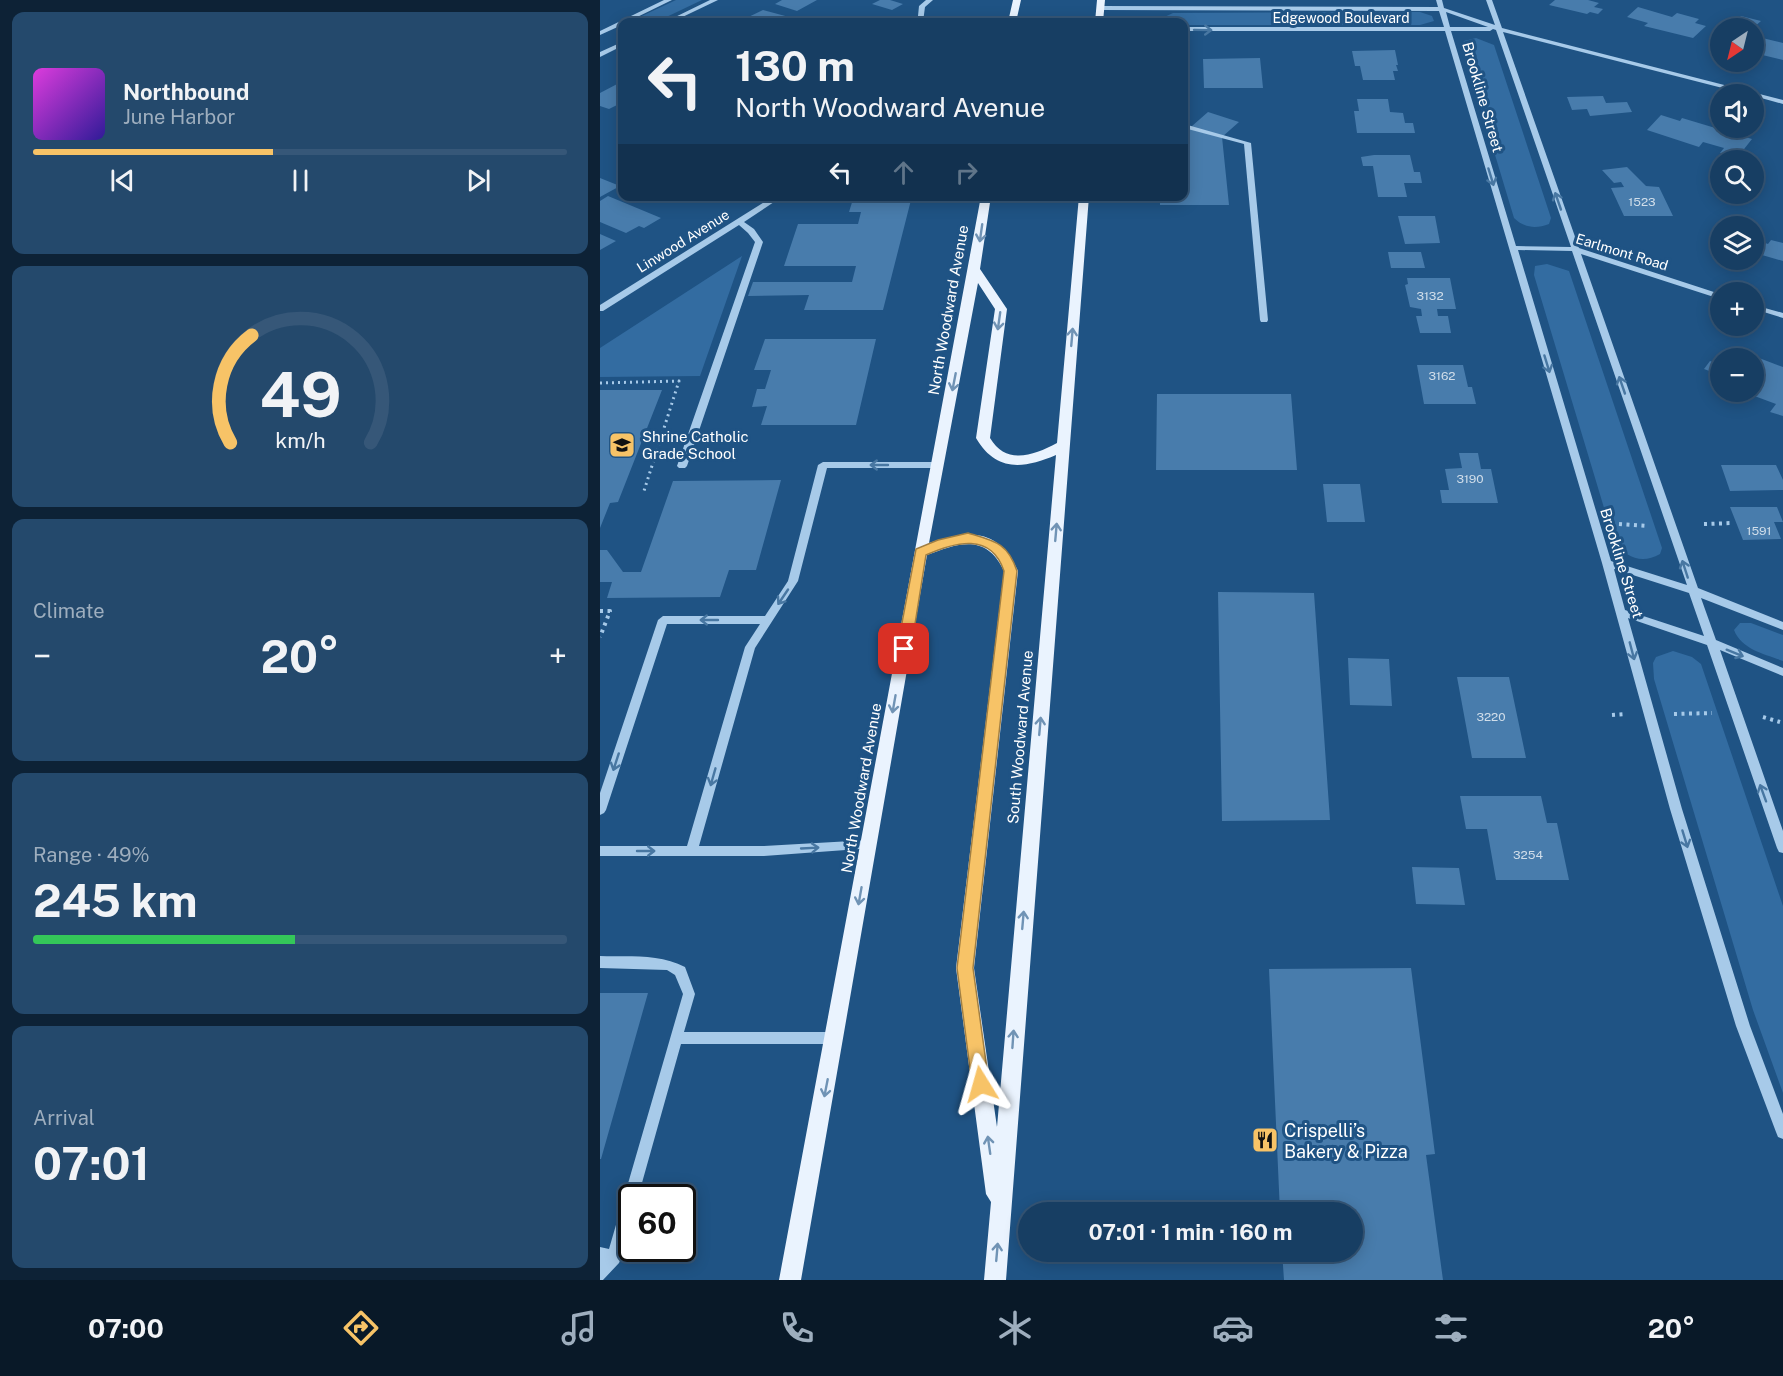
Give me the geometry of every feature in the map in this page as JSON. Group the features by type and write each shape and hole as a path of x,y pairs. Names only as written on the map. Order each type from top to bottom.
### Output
{"main road":[{"path":"1013,18 1017,0"},
{"name":"North Woodward Avenue","path":"790,1280 920,552 975,270 985,201"},
{"name":"South Woodward Avenue","path":"995,1280 1084,201"},
{"path":"975,270 1001,309 983,438 987,450 1013,460 1027,460 1046,456 1062,446"},
{"path":"920,552 968,537 999,548 1011,571 965,968 1000,1223"}],"street":[{"path":"631,18 669,0"},
{"path":"677,18 715,0"},
{"path":"920,18 922,6 930,0"},
{"path":"1489,0 1783,848"},
{"name":"Edgewood Boulevard","path":"1100,4 1440,5 1499,28 1783,102"},
{"name":"Brookline Street","path":"1440,5 1607,563 1676,809 1743,1026 1783,1132"},
{"path":"600,33 618,24"},
{"name":"Edgewood Boulevard","path":"1188,29 1499,28"},
{"path":"600,55 618,46"},
{"path":"1188,127 1247,143 1264,320"},
{"name":"Linwood Avenue","path":"600,309 772,201"},
{"path":"682,466 759,242 751,231 739,222"},
{"name":"Earlmont Road","path":"1512,248 1574,249 1710,293"},
{"path":"1764,310 1783,316"},
{"path":"692,851 750,647 793,581 823,465 938,465"},
{"path":"1607,563 1692,590 1783,626"},
{"path":"1621,612 1710,642 1783,672"},
{"path":"600,810 663,620 767,620"},
{"path":"600,851 764,851 869,845"},
{"path":"600,962 669,965 680,971 689,994 600,1274"},
{"path":"676,1038 835,1038"}],"path":[{"path":"600,383 679,381 643,494"},
{"path":"1704,524 1733,523"},
{"path":"1609,524 1657,526"},
{"path":"600,611 610,611 600,638"},
{"path":"1666,714 1719,713"}],"shaded area":[{"path":"676,0 702,0 664,18 638,18"},
{"path":"1420,12 1432,16 1434,21 1420,25 1188,25 1188,18 1162,18 1173,13"},
{"path":"1476,38 1494,45 1551,218 1549,224 1530,227 1514,218 1462,45 1464,41"},
{"path":"742,256 700,376 600,377 600,348"},
{"path":"1547,264 1569,271 1662,548 1660,554 1653,557 1634,558 1614,541 1534,275 1535,266"},
{"path":"1740,623 1751,623 1783,635 1783,661 1748,647 1742,642 1734,630"},
{"path":"1673,651 1692,657 1701,664 1783,906 1783,1093 1753,1010 1654,679 1653,663 1656,657"}],"building":[{"path":"782,0 817,0 797,11 775,4"},
{"path":"880,0 903,4 892,10 872,4"},
{"path":"1555,0 1588,0 1599,3 1594,7 1603,9 1598,14 1590,12 1587,14 1549,5"},
{"path":"1638,7 1672,17 1677,13 1699,19 1695,23 1706,26 1693,38 1644,26 1648,23 1627,17"},
{"path":"763,10 789,17 787,18 746,18"},
{"path":"1764,38 1783,43 1783,60 1764,55"},
{"path":"1395,50 1398,71 1393,71 1395,80 1363,80 1360,66 1355,66 1352,51"},
{"path":"1260,58 1263,88 1204,88 1203,59"},
{"path":"618,84 618,105 609,109 600,106 600,93"},
{"path":"1603,96 1606,103 1627,102 1632,112 1590,116 1587,109 1572,110 1567,97"},
{"path":"1357,99 1388,99 1390,112 1403,113 1405,123 1413,123 1415,133 1357,133 1354,111 1359,111"},
{"path":"1208,112 1239,122 1222,137 1229,205 1160,205 1160,201 1188,201 1188,130"},
{"path":"1661,115 1680,121 1682,118 1710,126 1710,138 1752,139 1743,150 1722,150 1724,148 1703,142 1699,147 1647,130"},
{"path":"1410,155 1414,172 1420,172 1422,183 1404,183 1407,197 1378,197 1373,166 1363,166 1361,157"},
{"path":"1627,167 1646,186 1659,187 1673,216 1624,216 1611,188 1624,187 1621,182 1614,183 1602,170"},
{"path":"600,178 618,185 618,187 600,197"},
{"path":"608,196 661,218 644,228 639,226 626,233 600,222 600,201"},
{"path":"852,201 911,201 883,310 804,310 809,295 748,296 753,282 852,282 856,266 784,266 798,224 858,224 861,212 849,212"},
{"path":"1398,216 1435,216 1440,243 1405,244"},
{"path":"600,234 616,241 600,250"},
{"path":"1771,240 1783,243 1783,261 1764,256 1764,243 1768,244"},
{"path":"1388,252 1421,252 1425,268 1391,268"},
{"path":"1407,278 1450,278 1456,309 1437,309 1438,316 1448,316 1451,333 1420,333 1416,316 1422,316 1421,309 1410,307 1405,285 1408,284"},
{"path":"765,339 876,339 856,425 761,425 767,406 752,407 757,389 765,389 771,370 754,370"},
{"path":"1764,360 1783,367 1783,416 1770,412 1776,404 1764,400"},
{"path":"1710,361 1710,371 1704,369"},
{"path":"1417,365 1463,365 1468,387 1472,387 1476,404 1424,404"},
{"path":"600,390 662,390 618,502 610,503 600,528"},
{"path":"1157,394 1291,394 1297,470 1156,470"},
{"path":"1459,453 1478,453 1481,469 1491,469 1498,503 1442,503 1440,490 1449,490 1445,469 1462,468"},
{"path":"1721,465 1776,465 1783,480 1783,490 1730,491"},
{"path":"781,480 756,570 729,570 720,597 607,598 612,582 600,582 600,550 607,550 623,572 641,572 673,481"},
{"path":"1323,484 1360,484 1365,522 1327,522"},
{"path":"1730,507 1777,507 1783,522 1774,522 1781,539 1743,540"},
{"path":"1218,592 1314,593 1330,820 1222,821"},
{"path":"1348,658 1389,659 1392,706 1350,705"},
{"path":"1457,677 1509,677 1526,758 1472,758"},
{"path":"1460,796 1541,796 1547,823 1557,823 1569,880 1496,880 1487,829 1466,829"},
{"path":"1412,867 1459,868 1465,905 1416,904"},
{"path":"1411,968 1435,1154 1426,1155 1443,1280 1284,1280 1283,1262 1363,1262 1363,1202 1280,1202 1269,969"},
{"path":"600,993 648,993 601,1159 600,1159"}],"place":[{"name":"Shrine Catholic Grade School","path":"622,445"},
{"name":"Crispelli’s Bakery & Pizza","path":"1265,1140"}],"route":[{"path":"904,649 920,552 968,537 999,548 1011,571 965,968 981,1084"}]}
